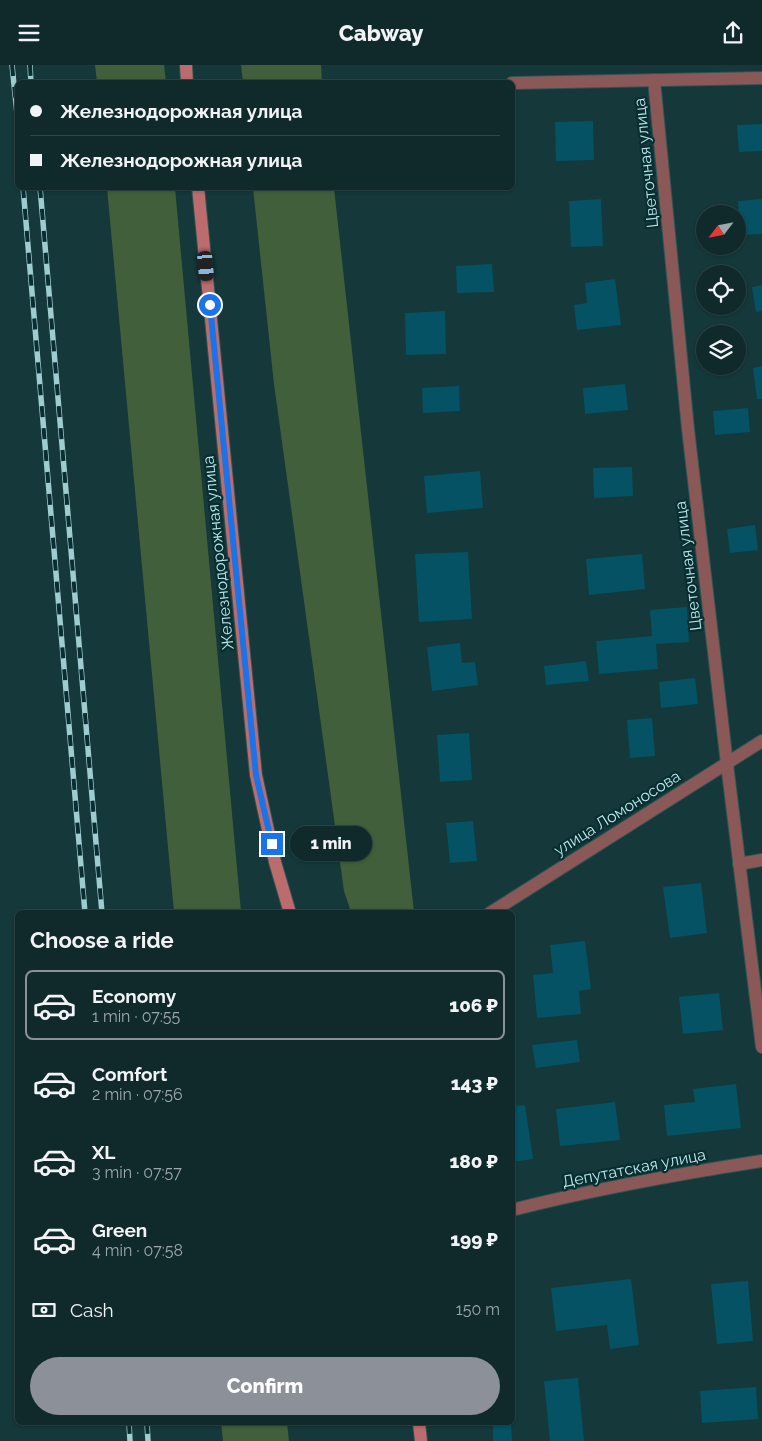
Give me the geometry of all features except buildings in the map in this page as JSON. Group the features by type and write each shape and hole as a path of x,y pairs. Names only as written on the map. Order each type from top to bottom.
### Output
{"main road":[{"path":"186,65 187,80"},
{"name":"Железнодорожная улица","path":"198,190 256,775 275,862 289,910"},
{"path":"418,1425 421,1441"}],"street":[{"path":"515,83 762,78"},
{"name":"Цветочная улица","path":"654,80 688,429 762,1047"},
{"name":"улица Ломоносова","path":"495,910 762,741"},
{"path":"739,863 762,859"},
{"name":"Депутатская улица","path":"515,1209 560,1198 685,1173 762,1161"}],"green space":[{"path":"95,65 164,65 166,80 97,80"},
{"path":"241,65 321,65 322,80 243,80"},
{"path":"107,190 175,190 241,910 174,910"},
{"path":"253,190 334,190 414,910 350,910 344,891 274,384"},
{"path":"221,1425 287,1425 289,1441 223,1441"}],"railway":[{"path":"12,65 15,94"},
{"path":"30,65 31,80"},
{"path":"23,190 85,910"},
{"path":"40,190 102,910"},
{"path":"129,1425 130,1441"},
{"path":"147,1425 148,1441"}],"route":[{"path":"210,305 256,775 272,844"}]}
